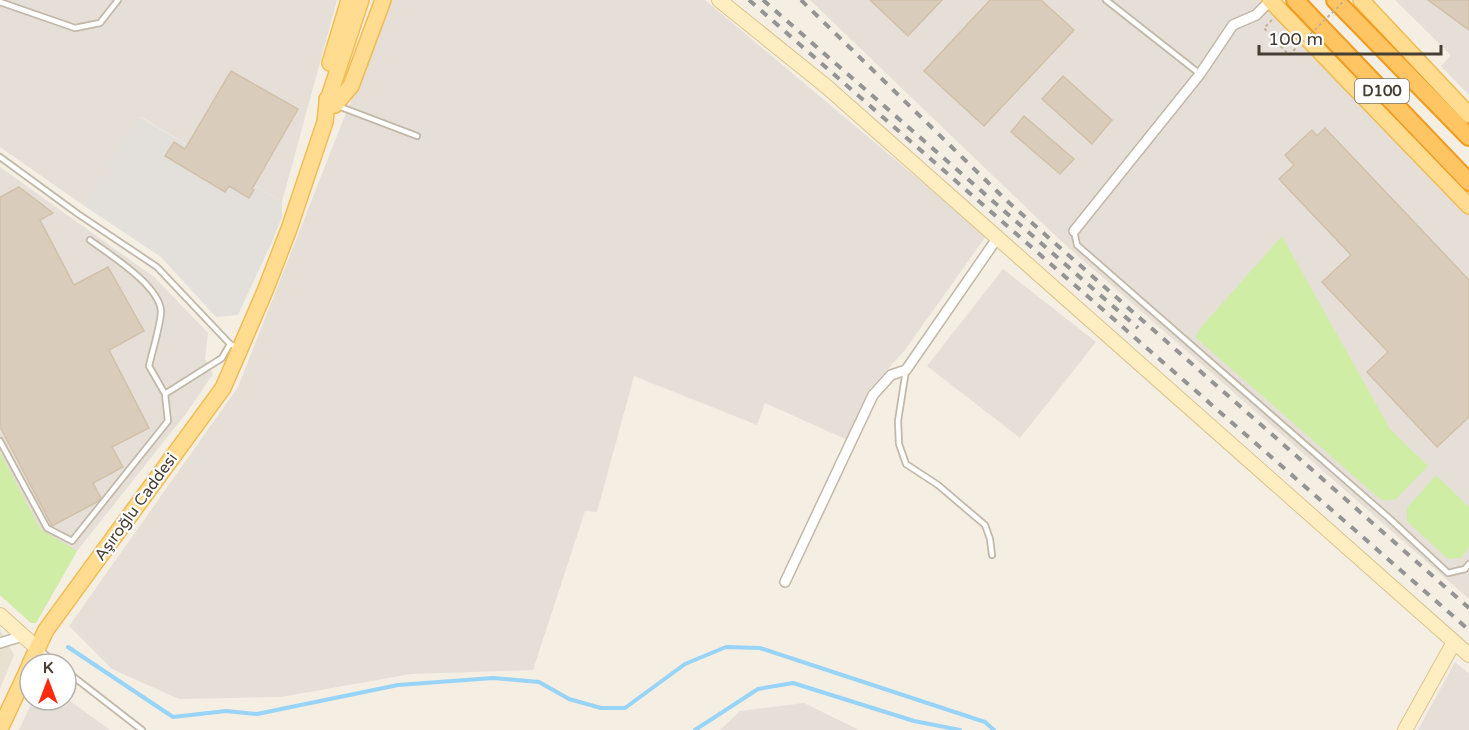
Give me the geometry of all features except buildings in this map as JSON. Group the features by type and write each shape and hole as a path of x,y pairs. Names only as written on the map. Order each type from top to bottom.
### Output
{"highway":[{"name":"D100","path":"1295,0 1469,182"},
{"name":"D100","path":"1335,0 1469,136"}],"main road":[{"path":"331,104 351,86 383,0"},
{"path":"719,0 827,87 1469,655"},
{"path":"1270,0 1469,206"},
{"path":"1361,0 1468,110"},
{"path":"331,104 326,81 362,4"},
{"path":"331,104 362,4"},
{"name":"Aşıroğlu Caddesi","path":"36,652 46,630 223,388 235,346 285,239 331,104"},
{"path":"0,615 38,649"},
{"path":"1406,730 1454,642"},
{"name":"Aşıroğlu Caddesi","path":"0,729 18,690"}],"street":[{"path":"1074,231 1200,74 1233,25 1256,15 1270,0"},
{"path":"785,582 873,395 891,375 906,370 998,237"},
{"path":"0,643 23,636"}],"lane":[{"path":"0,2 75,28 100,22 118,0"},
{"path":"1106,0 1200,74"},
{"path":"331,104 417,136"},
{"path":"0,157 78,214 157,267 235,346 222,358 165,394"},
{"path":"1074,231 1077,245 1389,518 1448,573 1465,569 1469,564"},
{"path":"0,441 47,528 72,541 168,421 165,394 149,366 161,311 156,295 125,266 90,240"},
{"path":"906,370 898,421 899,444 906,464 938,485 985,525 992,555"},
{"path":"38,649 42,652"},
{"path":"78,680 142,730"}],"path":[{"path":"1264,28 1289,55 1345,0"}],"shaded area":[{"path":"0,0 337,0 282,202 141,117 83,205 0,147"},
{"path":"387,0 705,0 986,236 905,350 867,392 852,442 765,403 757,425 634,376 597,512 585,511 533,670 411,674 281,697 179,699 112,669 69,626 238,387 372,47"},
{"path":"810,0 1262,0 1469,210 1469,599 1059,239"},
{"path":"1395,0 1469,0 1469,95 1441,66 1451,55"},
{"path":"140,117 282,202 282,217 238,315 216,317 161,257 83,205"},
{"path":"0,167 154,277 208,333 205,359 213,374 188,411 77,551 36,623 31,623 0,595"},
{"path":"1003,269 1096,342 1020,438 927,366"},
{"path":"0,630 14,655 0,689"},
{"path":"1455,662 1469,674 1469,730 1418,730"},
{"path":"804,703 859,730 720,730 740,711"},
{"path":"78,707 110,730 19,730 27,712 78,712"}],"green space":[{"path":"1282,236 1390,429 1428,466 1395,500 1381,500 1195,337"},
{"path":"0,452 40,529 77,551 36,623 31,623 0,595"},
{"path":"1436,475 1469,507 1469,547 1461,558 1448,559 1407,521 1407,508"}],"waterway":[{"path":"68,647 173,717 226,711 257,714 398,685 493,678 539,682 569,699 601,708 625,708 685,664 726,647 760,648 985,722 994,730"},
{"path":"695,730 758,689 793,683 914,721 960,730"}],"railway":[{"path":"749,0 1469,630"},
{"path":"763,0 1138,328"},
{"path":"801,0 1007,201 1469,608"}]}
